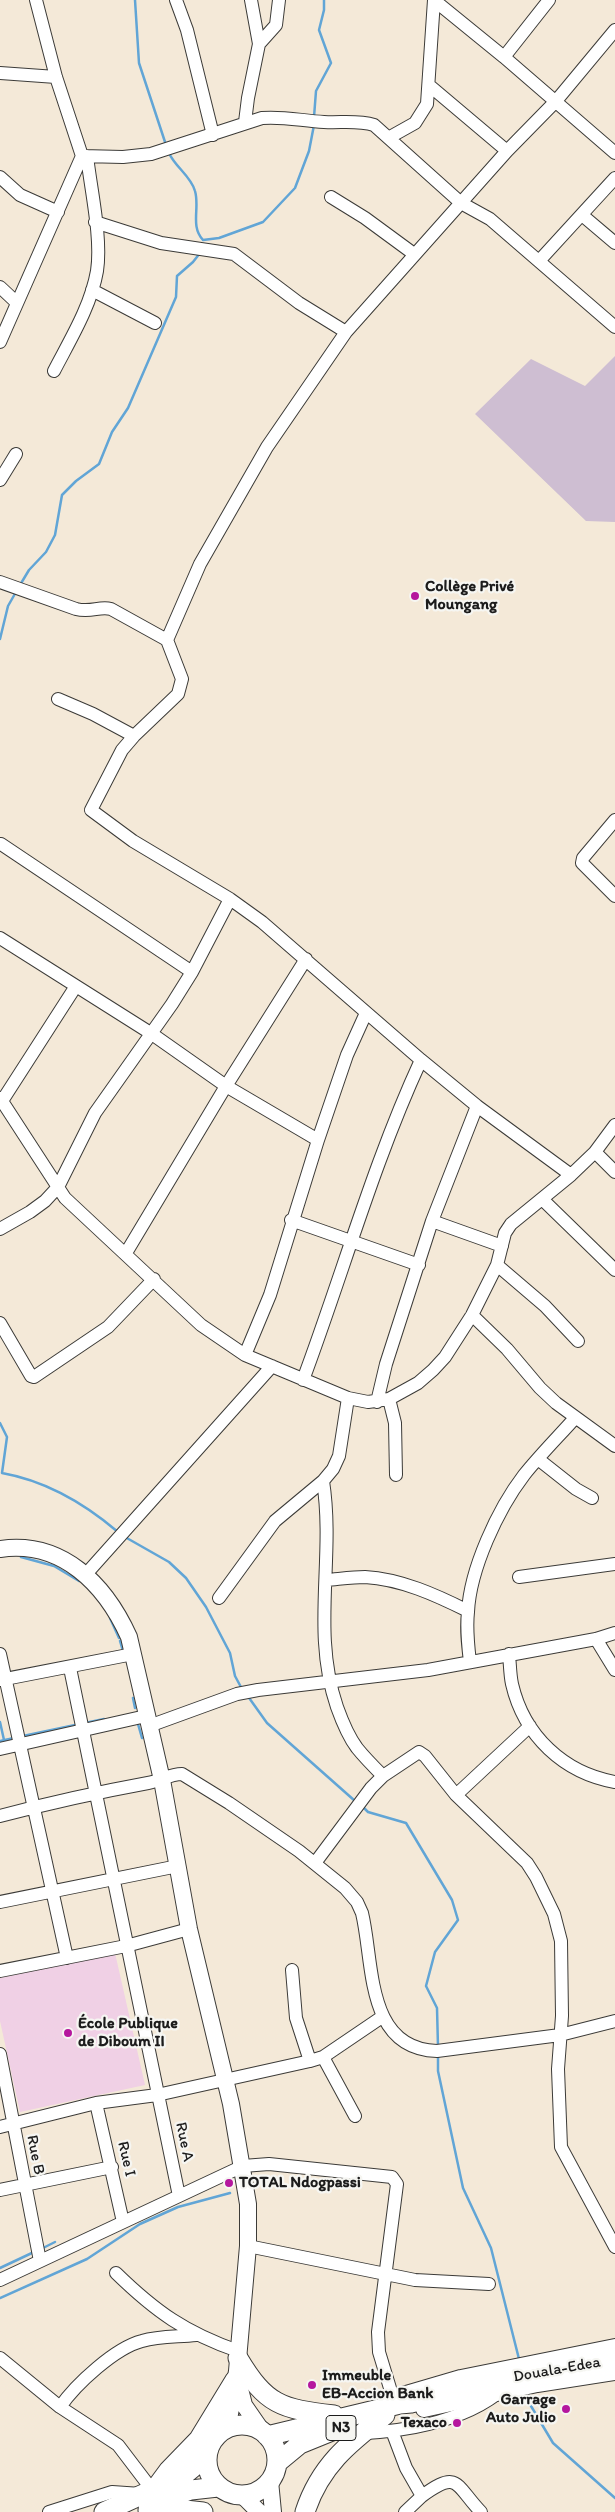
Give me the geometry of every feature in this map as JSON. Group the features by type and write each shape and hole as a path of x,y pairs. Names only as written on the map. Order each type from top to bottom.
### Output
{"highway":[{"name":"Douala-Edea","path":"264,2433 400,2404 411,2404 512,2378 615,2359"},
{"path":"151,2491 199,2439 237,2365 276,2403 299,2411 345,2417"},
{"name":"Douala-Edea","path":"277,2463 300,2444 322,2434 388,2423 411,2404"},
{"path":"305,2512 319,2479 341,2451 360,2435 388,2423"},
{"name":"N3","path":"222,2431 238,2425 254,2427 264,2433"},
{"path":"222,2431 212,2442 207,2456 208,2470 218,2486 230,2493 242,2495 255,2492 270,2481"},
{"path":"264,2433 276,2450 277,2463"},
{"path":"104,2511 183,2476 207,2456"},
{"name":"N3","path":"270,2481 277,2463"},
{"path":"127,2512 166,2496 218,2486"},
{"path":"127,2512 167,2508 204,2512"}],"main road":[{"path":"0,1549 24,1549 48,1553 87,1573 122,1620 133,1654 162,1780 189,1929 243,2166 248,2204 248,2246 237,2365 230,2414 222,2431"},
{"name":"N3","path":"345,2417 392,2398 460,2378 615,2347"},
{"path":"237,2365 244,2405 264,2433"},
{"path":"388,2423 461,2401 499,2392 615,2372"},
{"path":"270,2481 273,2512"},
{"path":"242,2495 259,2512"}],"street":[{"path":"36,0 56,77 84,156 95,222 98,256 92,290 54,371"},
{"path":"176,0 187,30 213,135"},
{"path":"245,122 259,44 251,0"},
{"path":"259,44 276,26 279,0"},
{"path":"390,137 415,123 427,104 430,86 434,0 504,57 615,153"},
{"path":"504,57 548,0"},
{"path":"167,640 200,564 267,447 346,332 414,254 556,101 615,30"},
{"path":"0,74 56,77"},
{"path":"430,86 508,151"},
{"path":"84,156 123,157 151,154 262,118 276,117 322,122 364,122 374,125 390,137 461,203 490,219 615,327"},
{"path":"0,342 16,302 84,156"},
{"path":"0,176 20,195 58,212"},
{"path":"539,261 615,178"},
{"path":"331,197 365,218 414,254"},
{"path":"582,215 615,243"},
{"path":"95,222 161,243 234,254 299,303 346,332"},
{"path":"0,287 16,302"},
{"path":"92,290 155,323"},
{"path":"0,480 16,454"},
{"path":"0,582 88,612 101,608 111,609 167,640 182,678 182,686 178,694 122,750 92,808 92,812 155,855 230,899 306,959 421,1060 477,1106 571,1175"},
{"path":"58,698 134,736"},
{"path":"615,820 583,858 582,863 615,896"},
{"path":"1,844 192,972"},
{"path":"0,1229 45,1201 58,1186 95,1112 119,1075 152,1034 192,972 230,899"},
{"path":"0,938 152,1034 226,1086 318,1140"},
{"path":"126,1253 226,1086 306,959"},
{"path":"76,986 1,1100 73,1207 154,1279 201,1326 245,1355 348,1398 383,1400 418,1383 433,1370 445,1357 472,1315 497,1265 511,1224 571,1175 594,1152 615,1125"},
{"path":"245,1355 270,1295 291,1220 318,1140 347,1055 366,1012"},
{"path":"303,1380 329,1311 385,1142 421,1060"},
{"path":"396,1475 395,1423 383,1400 386,1364 419,1266 432,1220 477,1106"},
{"path":"594,1152 615,1172"},
{"path":"542,1198 615,1270"},
{"path":"291,1220 419,1266"},
{"path":"432,1220 502,1246"},
{"path":"497,1265 544,1306 578,1341"},
{"path":"0,1323 31,1376 34,1377 108,1327 154,1279"},
{"path":"472,1315 508,1349 540,1388 575,1418 615,1446"},
{"path":"87,1573 272,1366"},
{"path":"219,1598 275,1521 323,1480 333,1469 339,1456 348,1398"},
{"path":"470,1662 468,1611 478,1566 492,1532 524,1476 575,1418"},
{"path":"538,1459 576,1489 592,1498"},
{"path":"323,1480 328,1525 323,1609 328,1681 344,1725 352,1740 382,1776"},
{"path":"519,1577 615,1564"},
{"path":"326,1580 366,1577 391,1582 427,1592 468,1611"},
{"path":"0,1749 82,1731 148,1721 237,1694 328,1681 428,1670 596,1639 615,1633"},
{"path":"596,1639 615,1670"},
{"path":"0,1654 2,1679 21,1744 51,1891 67,1958"},
{"path":"2,1679 70,1668 133,1654"},
{"path":"509,1654 512,1684 530,1726 549,1750 574,1769 593,1778 615,1782"},
{"name":"Rue A","path":"70,1668 94,1793 179,2196"},
{"path":"456,1795 530,1726"},
{"path":"315,1864 349,1815 382,1776 419,1752 425,1756 456,1795 527,1863 554,1914 560,1941 562,2016 558,2069 561,2147 615,2247"},
{"path":"0,1816 35,1806 162,1780 174,1774 190,1777 315,1864 345,1888 358,1902 366,1931 375,1996 382,2017 392,2030 412,2046 423,2051 437,2051 560,2035 615,2021"},
{"path":"0,1902 178,1866"},
{"path":"0,1971 126,1946 189,1929"},
{"path":"292,1970 296,2018 317,2059 355,2116"},
{"path":"6,2126 96,2103 157,2095 317,2059 382,2017"},
{"name":"Rue B","path":"0,2054 6,2126 24,2184 40,2261"},
{"name":"Rue I","path":"96,2103 123,2222"},
{"path":"0,2280 243,2166 254,2163 319,2168 392,2177 396,2180 387,2274 378,2332 379,2352 392,2398"},
{"path":"0,2190 112,2167"},
{"path":"248,2246 415,2280 489,2284"},
{"path":"116,2273 164,2315 196,2335 237,2365"},
{"path":"60,2407 87,2377 135,2344 159,2338 196,2335"},
{"path":"0,2358 60,2407 118,2445 151,2491"},
{"path":"422,2496 406,2468 388,2423 461,2414 481,2406 499,2392"},
{"path":"322,2434 360,2435"},
{"path":"405,2512 441,2482 449,2481 457,2483 481,2512"},
{"path":"49,2512 112,2492 151,2491"}],"shaded area":[{"path":"615,356 615,522 586,521 475,414 531,359 585,386"},
{"name":"École Publique de Diboum II","path":"115,1953 145,2085 20,2112 0,2021 0,1978"}],"waterway":[{"path":"135,0 139,63 166,145"},
{"path":"314,117 316,91 331,63 319,30 324,10 324,0"},
{"path":"203,240 219,238 263,222 295,188 309,151 314,125"},
{"path":"169,153 187,176 195,191 196,223 199,235 203,240"},
{"path":"20,585 29,570 46,552 55,535 62,495 76,481 99,464 112,432 128,408 176,297 177,276 200,253"},
{"path":"0,639 8,606 16,592"},
{"path":"0,1423 7,1437 2,1473 34,1482 64,1495 92,1512 118,1532"},
{"path":"125,1537 169,1562 186,1578 206,1607 230,1653 235,1676 242,1689"},
{"path":"21,1557 54,1566 79,1581"},
{"path":"110,1618 119,1638"},
{"path":"120,1641 123,1651"},
{"path":"247,1695 267,1723 355,1801"},
{"path":"133,1698 135,1708"},
{"path":"85,1723 104,1719"},
{"path":"0,1722 4,1740"},
{"path":"138,1724 142,1738"},
{"path":"23,1736 75,1725"},
{"path":"0,1741 14,1738"},
{"path":"362,1806 368,1812 406,1823 452,1900 458,1920 435,1952 426,1986 437,2008 438,2047"},
{"path":"438,2055 438,2071 463,2188 491,2248 519,2359"},
{"path":"0,2298 87,2259 140,2224 178,2207 230,2193"},
{"path":"43,2248 55,2242"},
{"path":"0,2268 34,2252"},
{"path":"528,2401 553,2443 615,2498"}],"place":[{"name":"Collège Privé Moungang","path":"415,596"},
{"name":"École Publique de Diboum II","path":"68,2033"},
{"name":"TOTAL Ndogpassi","path":"229,2183"},
{"name":"Immeuble EB-Accion Bank","path":"312,2385"},
{"name":"Garrage Auto Julio","path":"566,2409"},
{"name":"Texaco","path":"457,2423"}]}
